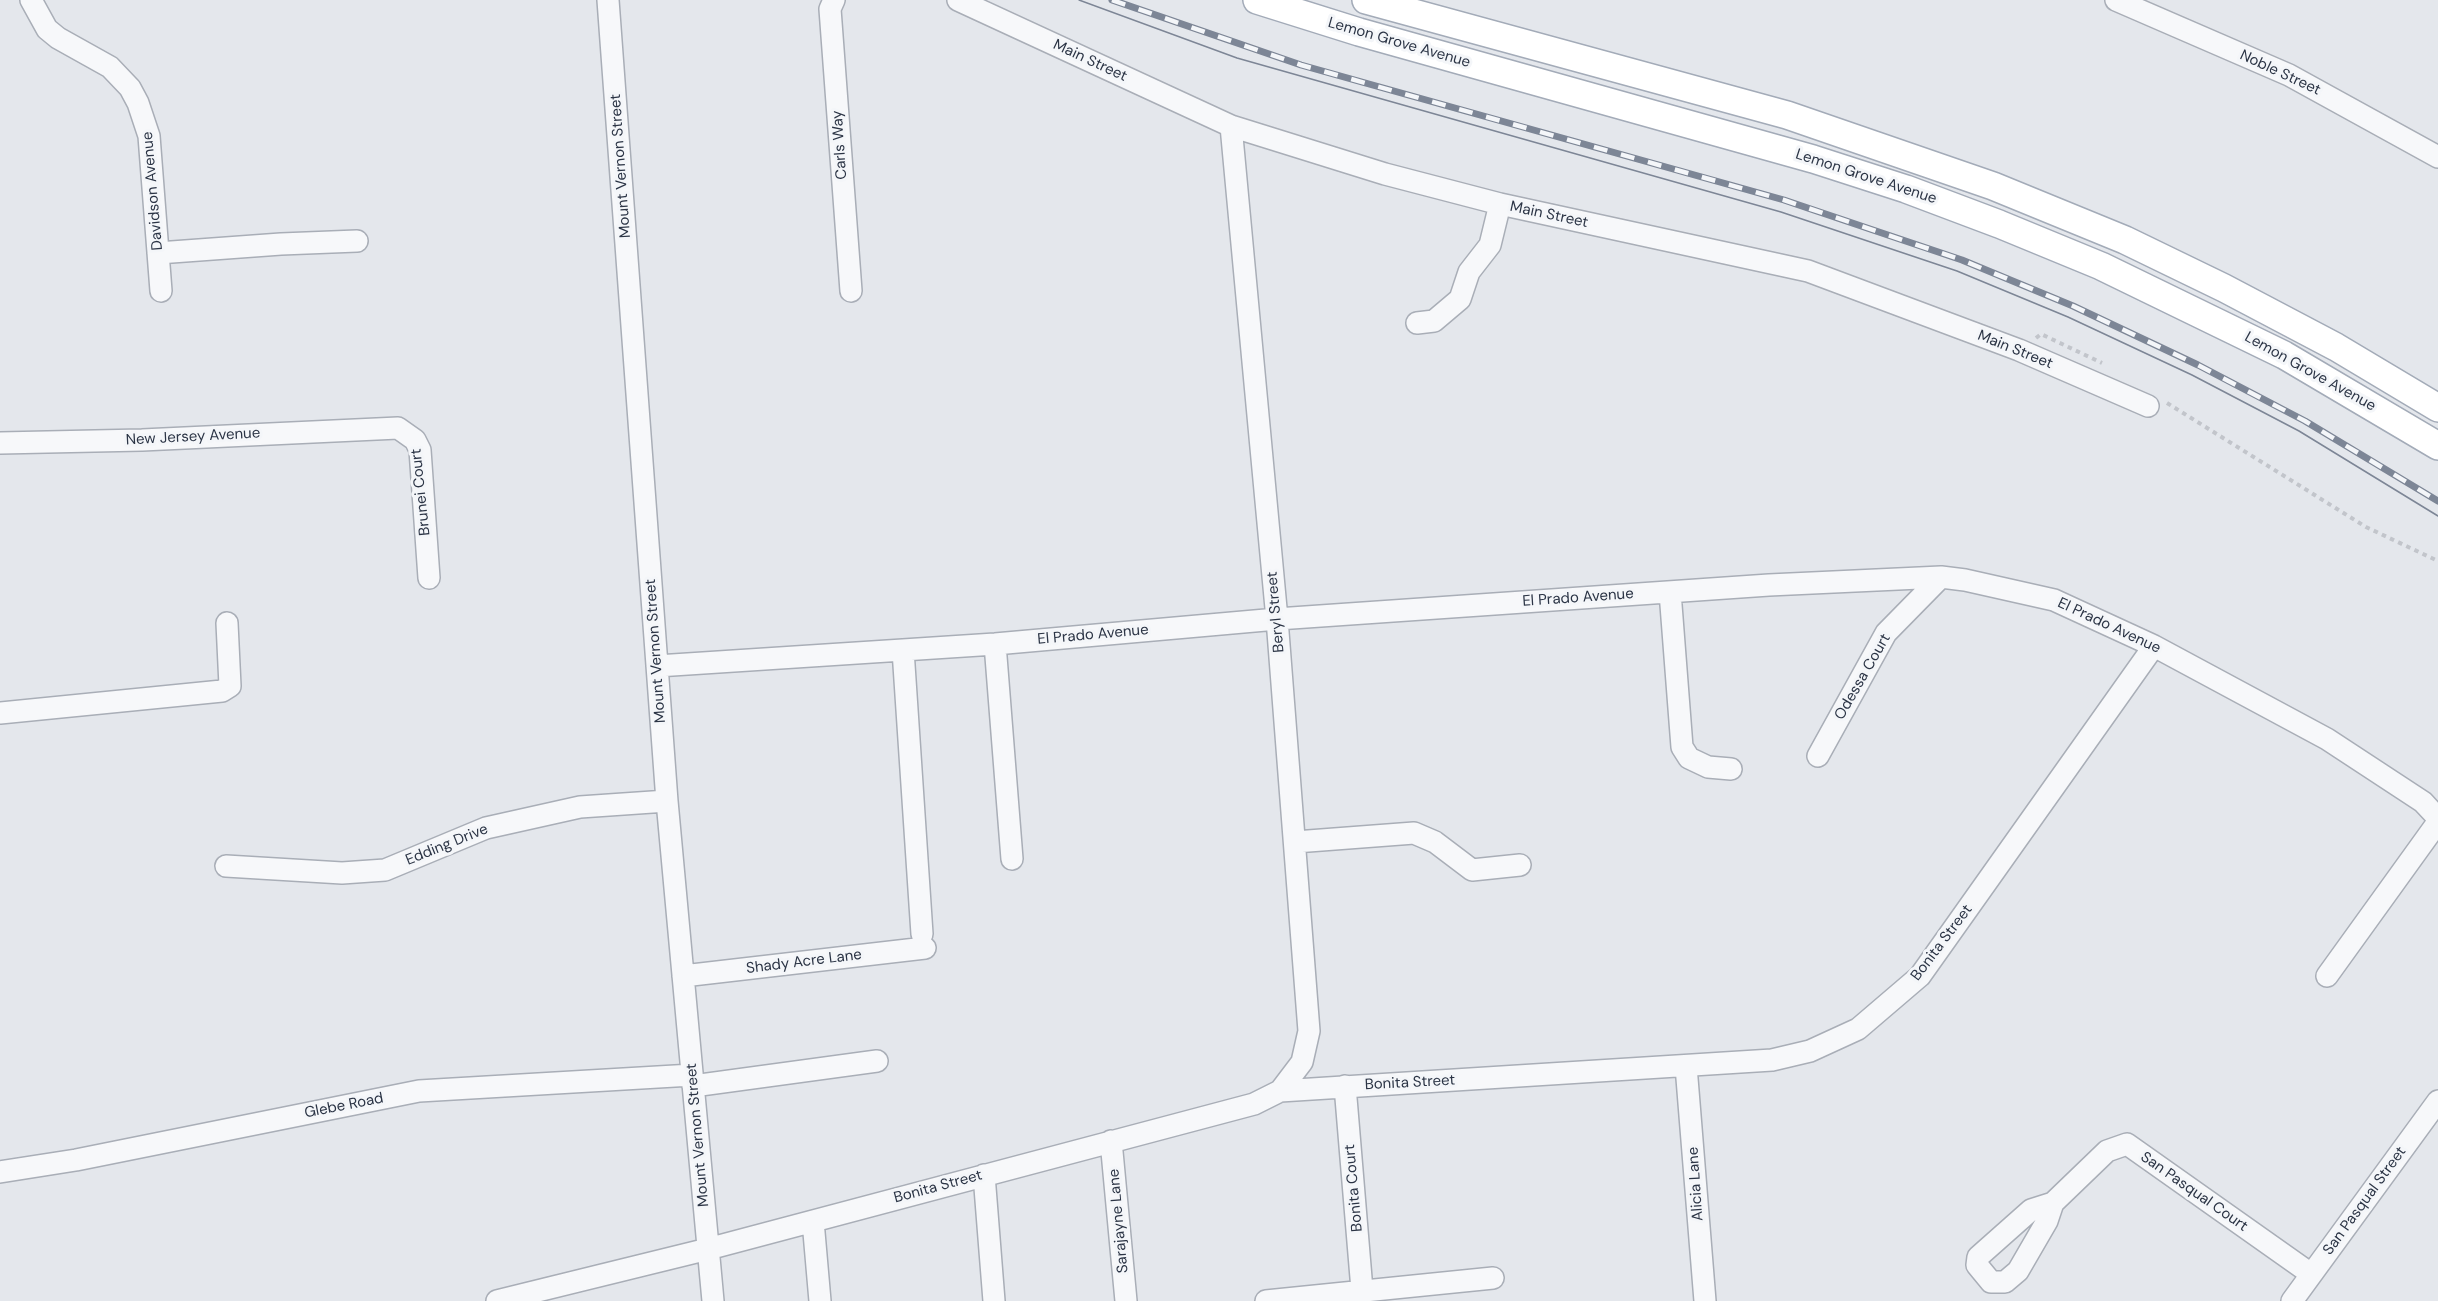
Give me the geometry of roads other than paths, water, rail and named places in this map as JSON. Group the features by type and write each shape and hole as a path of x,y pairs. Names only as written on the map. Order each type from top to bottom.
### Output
{"main road":[{"name":"Lemon Grove Avenue","path":"1257,0 1470,63 1813,159 1978,216 2101,266 2171,299 2284,356 2438,446"},
{"path":"1366,0 1786,116 1899,151 1993,186 2125,240 2214,283 2370,367 2438,408"},
{"path":"1470,63 1477,31"},
{"path":"2353,396 2370,367"}],"street":[{"name":"Davidson Avenue","path":"31,0 38,17 47,29 58,38 110,67 130,88 138,103 149,136 162,291"},
{"name":"Mount Vernon Street","path":"608,0 667,801 712,1301"},
{"name":"Carls Way","path":"834,0 830,9 851,291"},
{"name":"Main Street","path":"958,0 1232,126 1385,174 1500,204 1808,271 2154,402"},
{"name":"Noble Street","path":"2116,0 2289,75 2438,157"},
{"name":"Beryl Street","path":"1232,126 1277,619 1309,1031 1302,1062 1280,1090"},
{"path":"1418,323 1434,321 1460,299 1469,273 1490,245 1500,204"},
{"path":"158,253 281,244 357,242"},
{"name":"New Jersey Avenue","path":"0,443 142,440 386,428"},
{"name":"Brunei Court","path":"386,428 398,428 415,440 420,450 429,578"},
{"name":"El Prado Avenue","path":"657,666 995,644 1277,619 1670,592 1941,578 1965,580 2054,600 2154,646 2328,740 2423,802 2438,820"},
{"name":"Odessa Court","path":"1818,756 1886,633 1941,578"},
{"path":"1670,592 1682,747 1689,758 1708,767 1731,769"},
{"path":"0,713 222,692 230,686 227,623"},
{"path":"995,644 1012,859"},
{"name":"Bonita Street","path":"497,1301 708,1249 1254,1104 1280,1090 1772,1060 1810,1051 1858,1029 1920,976 2154,646"},
{"name":"Shady Acre Lane","path":"683,976 924,941 903,650"},
{"name":"Edding Drive","path":"226,866 342,873 385,870 486,828 580,807 667,801"},
{"path":"2327,976 2438,820"},
{"path":"1294,842 1414,833 1435,842 1472,870 1520,865"},
{"name":"Glebe Road","path":"0,1172 76,1160 419,1091 693,1081 877,1061"},
{"name":"Alicia Lane","path":"1686,1066 1705,1301"},
{"name":"Bonita Court","path":"1345,1086 1362,1290"},
{"name":"San Pasqual Street","path":"2292,1301 2436,1107"},
{"name":"Sarajayne Lane","path":"1111,1141 1126,1301"},
{"name":"San Pasqual Court","path":"2053,1203 2107,1151 2127,1144 2311,1274"},
{"path":"984,1175 994,1301"},
{"path":"813,1221 820,1301"},
{"path":"1266,1301 1493,1278"}],"tram line":[{"path":"1079,0 1237,58 1781,212 1957,271 2068,317 2192,375 2299,431 2438,516"}],"railway":[{"path":"1112,0 1301,65 1784,200 1962,260 2073,306 2198,365 2305,421 2438,501"}]}
